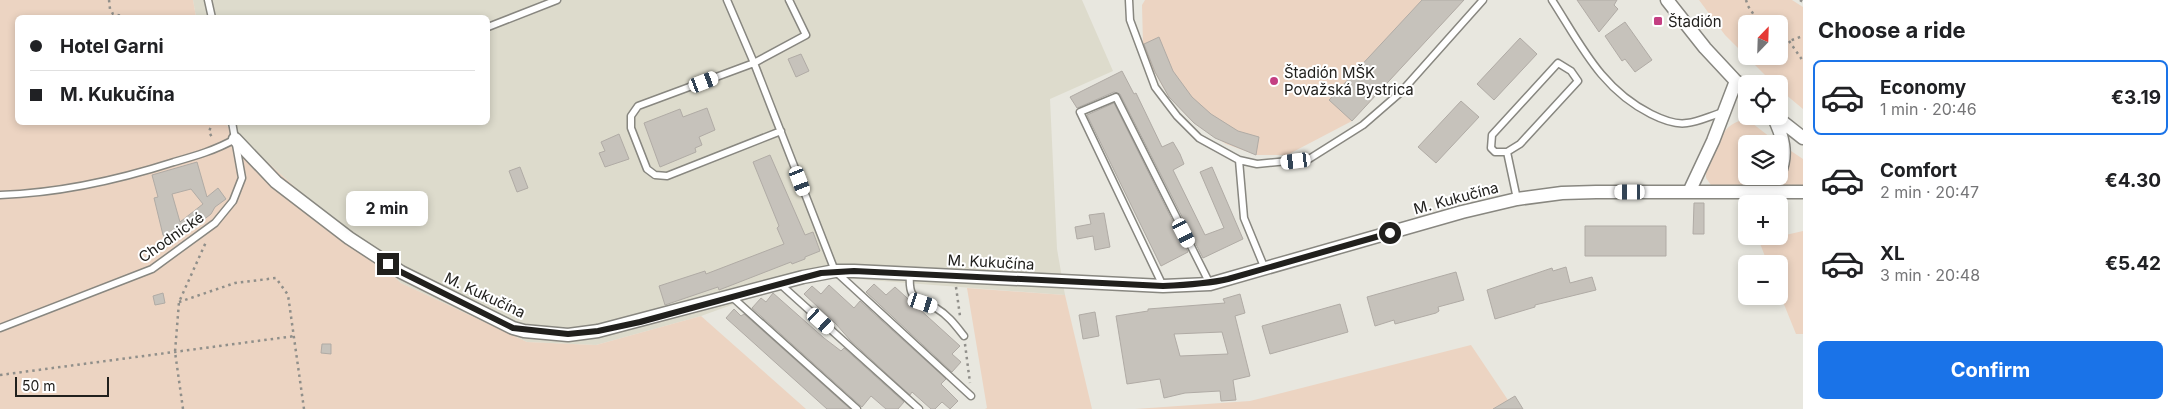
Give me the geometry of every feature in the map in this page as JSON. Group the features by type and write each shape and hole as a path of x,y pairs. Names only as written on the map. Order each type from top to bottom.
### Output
{"street":[{"path":"1667,0 1705,48 1736,82 1708,152 1689,192"},
{"path":"1786,125 1803,138"},
{"name":"M. Kukučína","path":"230,141 276,182 350,238 401,272 513,328 548,334 582,334 640,322 779,283 834,272 1163,286 1210,284 1462,212 1517,199 1562,193 1596,192 1803,192"},
{"path":"1761,192 1768,185"}],"lane":[{"path":"208,0 211,15"},
{"path":"490,26 557,0"},
{"path":"727,0 754,63 834,272 971,396"},
{"path":"780,131 667,176 655,175 647,169 631,128 631,116 638,106 754,63 806,35 789,0"},
{"path":"1129,0 1130,20 1155,87 1177,116 1199,138 1239,160 1257,164 1309,159 1330,148 1363,125 1401,92 1483,0"},
{"path":"1552,0 1595,68 1611,86 1634,105 1660,118 1680,124 1724,112"},
{"path":"1558,64 1571,71 1578,81 1520,144 1507,152 1495,152 1491,148 1492,135 1558,64"},
{"path":"1163,286 1080,112 1116,97 1210,284"},
{"name":"Chodnické","path":"0,328 152,270 215,223 233,201 242,178 230,141 232,125"},
{"path":"0,195 33,194 129,176 230,141"},
{"path":"1507,152 1517,199"},
{"path":"1239,160 1244,218 1265,269"},
{"path":"910,274 909,288 914,296 923,303 935,307 951,320 964,336"},
{"path":"779,283 919,409"},
{"path":"732,297 857,409"}],"path":[{"path":"109,0 110,9 113,14 118,15"},
{"path":"1746,0 1754,15"},
{"path":"1803,36 1788,41 1803,61"},
{"path":"210,125 209,132 214,140 230,141"},
{"path":"183,409 176,352 179,302 215,223"},
{"path":"179,302 235,283 276,278 288,295 304,409"},
{"path":"0,375 295,336"}],"shaded area":[{"path":"0,0 193,0 196,15 15,15 15,125 226,125 401,283 527,342 596,345 701,316 806,409 0,409"},
{"path":"193,0 1082,0 1113,71 1050,99 1057,249 1065,295 830,277 773,290 701,316 596,345 527,342 401,283 226,125 490,125 490,15 196,15"},
{"name":"Štadión MŠK Považská Bystrica","path":"1145,0 1464,0 1352,121 1287,155 1256,155 1226,144 1194,123 1168,96 1151,66 1143,44 1142,5"},
{"path":"1699,0 1792,0 1803,7 1803,109 1788,96 1788,75 1765,75 1755,65 1788,65 1788,15 1738,15 1738,48 1725,35"},
{"path":"1738,122 1738,125 1754,125 1767,135 1738,135 1738,185 1711,185 1706,178 1706,172 1720,138 1731,125"},
{"path":"1788,149 1803,159 1803,185 1788,185"},
{"path":"1803,231 1803,334 1796,334 1784,305 1788,305 1788,255 1764,255 1761,245 1788,245 1788,234"},
{"path":"967,288 1065,295 1092,409 985,409 987,408"},
{"path":"1471,345 1514,409 1135,409 1250,401"}],"building":[{"path":"1422,0 1464,0 1352,121 1329,100"},
{"path":"1577,0 1617,0 1614,5 1618,9 1599,32"},
{"path":"1625,22 1652,60 1635,72 1625,59 1622,61 1605,36"},
{"path":"1159,37 1173,71 1192,97 1211,114 1238,131 1259,137 1256,155 1215,138 1194,123 1169,97 1155,72 1144,44"},
{"path":"1520,38 1537,54 1494,100 1477,84"},
{"path":"801,54 809,71 796,77 788,59"},
{"path":"1122,71 1134,94 1136,93 1162,147 1173,142 1180,154 1184,164 1173,170 1205,235 1224,228 1200,172 1212,167 1243,239 1203,258 1120,94 1114,92 1077,108 1070,97"},
{"path":"1461,101 1479,117 1436,163 1418,147"},
{"path":"1114,103 1188,252 1161,266 1087,115"},
{"path":"707,108 715,130 699,137 702,145 695,148 696,152 660,167 644,123 680,109 683,117"},
{"path":"619,134 629,159 605,167 599,153 605,151 601,142"},
{"path":"770,155 805,235 813,232 820,251 805,257 805,259 792,264 791,262 719,290 718,287 665,305 659,286 705,271 706,274 784,244 777,228 779,226 753,162"},
{"path":"197,162 207,197 218,188 226,199 215,207 211,214 171,245 163,235 154,198 158,197 152,175","holes":["191,189 203,204 180,222 172,194"]},
{"path":"520,167 528,188 517,192 509,171"},
{"path":"1694,203 1704,203 1704,234 1693,234"},
{"path":"1104,213 1110,247 1095,250 1093,236 1077,239 1075,227 1091,224 1089,215"},
{"path":"1585,226 1666,226 1666,256 1585,256"},
{"path":"1566,267 1570,283 1592,277 1596,290 1535,305 1535,307 1495,319 1487,290 1552,268 1553,271"},
{"path":"1456,272 1464,300 1438,307 1439,311 1436,313 1395,324 1394,320 1375,326 1367,297"},
{"path":"874,284 886,295 895,287 960,346 952,354 961,362 952,372 866,292"},
{"path":"829,285 854,308 860,301 946,379 941,384 958,401 950,409 942,402 935,409 931,409 912,392 910,395 850,340 804,294 812,286 821,294"},
{"path":"163,293 165,303 155,305 153,296"},
{"path":"773,293 824,338 841,351 844,348 904,402 898,409 886,409 871,396 862,407 752,308 761,298 766,302"},
{"path":"1240,294 1245,313 1235,316 1250,376 1233,380 1236,400 1221,401 1220,391 1185,393 1164,398 1160,379 1127,384 1116,316 1148,311 1148,309 1225,303 1223,299","holes":["1222,332 1228,354 1180,356 1174,334"]},
{"path":"1340,304 1348,332 1270,354 1262,326"},
{"path":"734,309 741,316 744,314 850,409 827,409 726,318"},
{"path":"1095,312 1099,336 1083,339 1079,315"},
{"path":"322,344 331,344 331,354 321,353"},
{"path":"1515,396 1523,409 1493,409"}],"place":[{"name":"Štadión","path":"1658,21"},
{"name":"Štadión MŠK Považská Bystrica","path":"1274,81"}],"route":[{"path":"388,264 513,328 548,334 582,334 640,322 821,273 854,271 1163,286 1210,284 1390,233"}]}
